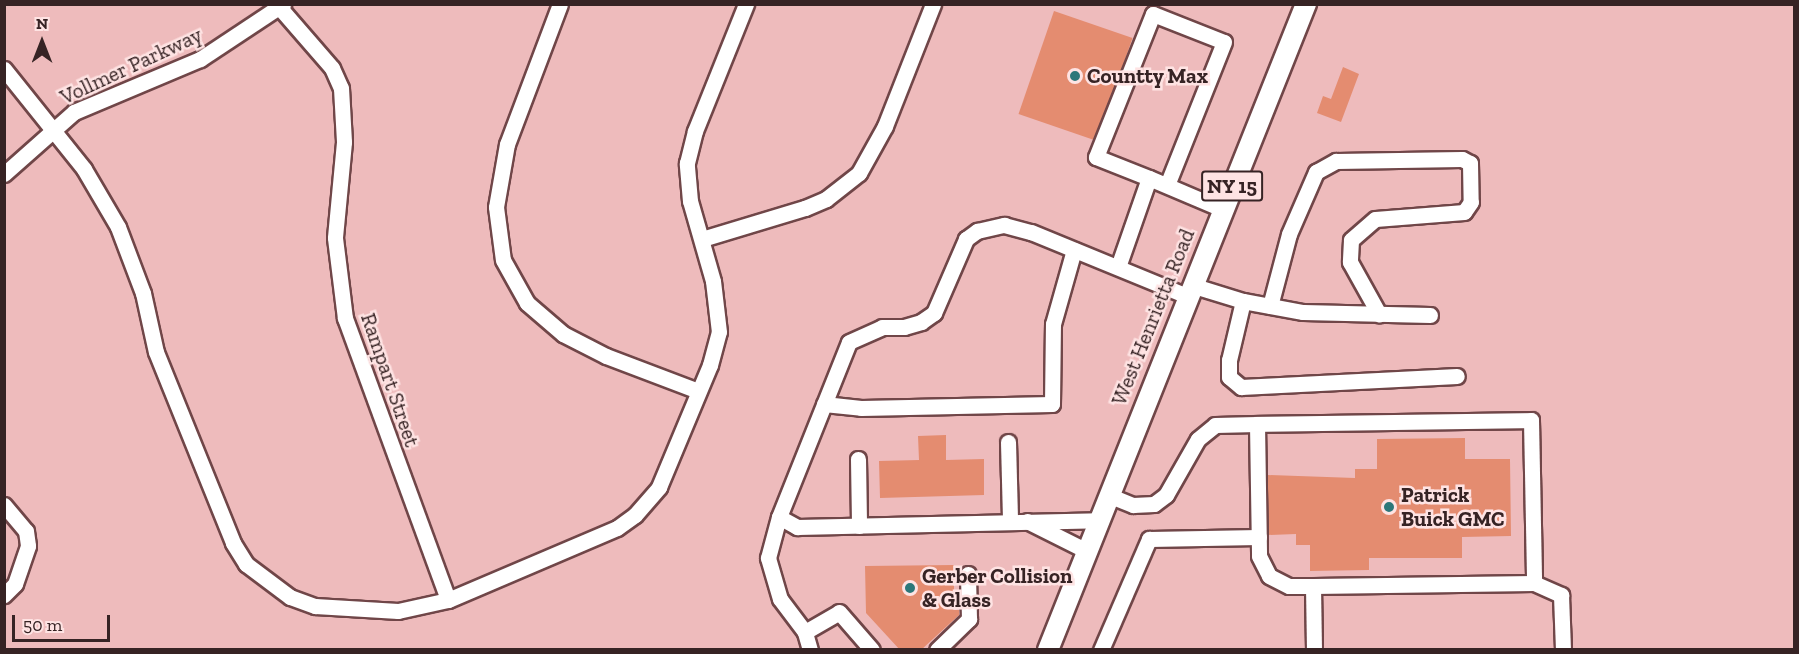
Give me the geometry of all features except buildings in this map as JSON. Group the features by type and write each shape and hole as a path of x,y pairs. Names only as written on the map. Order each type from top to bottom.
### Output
{"main road":[{"name":"West Henrietta Road","path":"1048,650 1189,290 1306,4"}],"street":[{"path":"560,4 507,144 496,207 503,260 527,303 563,334 606,356 698,391"},
{"path":"4,69 84,170 132,258 156,352 233,543 246,564 290,597 315,606 398,611 448,600 617,528 635,515 659,487 710,365 720,320 686,181 689,148 746,4"},
{"path":"702,239 805,208 835,193 859,172 885,126 933,4"},
{"name":"Vollmer Parkway","path":"4,174 52,129 74,112 200,59 281,6"},
{"name":"Rampart Street","path":"281,6 332,68 341,88 344,141 335,238 345,318 448,600"},
{"path":"1167,185 1224,42 1153,14 1096,157 1222,209"},
{"path":"1270,306 1289,234 1316,172 1336,161 1462,159 1470,163 1471,202 1464,212 1375,219 1351,240 1350,261 1379,314"},
{"path":"1118,267 1149,178"},
{"path":"810,650 805,632 780,599 768,558 779,517 824,404 849,342 882,327 904,327 921,322 934,313 966,239 977,231 1004,225 1118,267 1189,290 1243,302 1303,312 1430,315"},
{"path":"824,404 861,408 1052,404 1053,324 1074,250"},
{"path":"1243,302 1229,360 1229,377 1241,387 1457,376"},
{"path":"1108,495 1133,505 1154,504 1166,495 1198,439 1215,425 1531,420 1534,583"},
{"path":"1257,424 1259,556 1269,576 1289,586 1534,583 1562,596 1563,650"},
{"path":"1008,442 1010,521"},
{"path":"858,459 859,526"},
{"path":"4,505 26,531 28,546 15,584 4,595"},
{"path":"779,517 797,527 1099,520"},
{"path":"1027,521 1087,551"},
{"path":"1101,650 1149,539 1259,537"},
{"path":"937,650 969,619 968,574"},
{"path":"1313,586 1314,650"},
{"path":"805,632 839,612 872,650"}],"place":[{"name":"Countty Max","path":"1075,76"},
{"name":"Patrick Buick GMC","path":"1389,507"},
{"name":"Gerber Collision & Glass","path":"910,588"}]}
